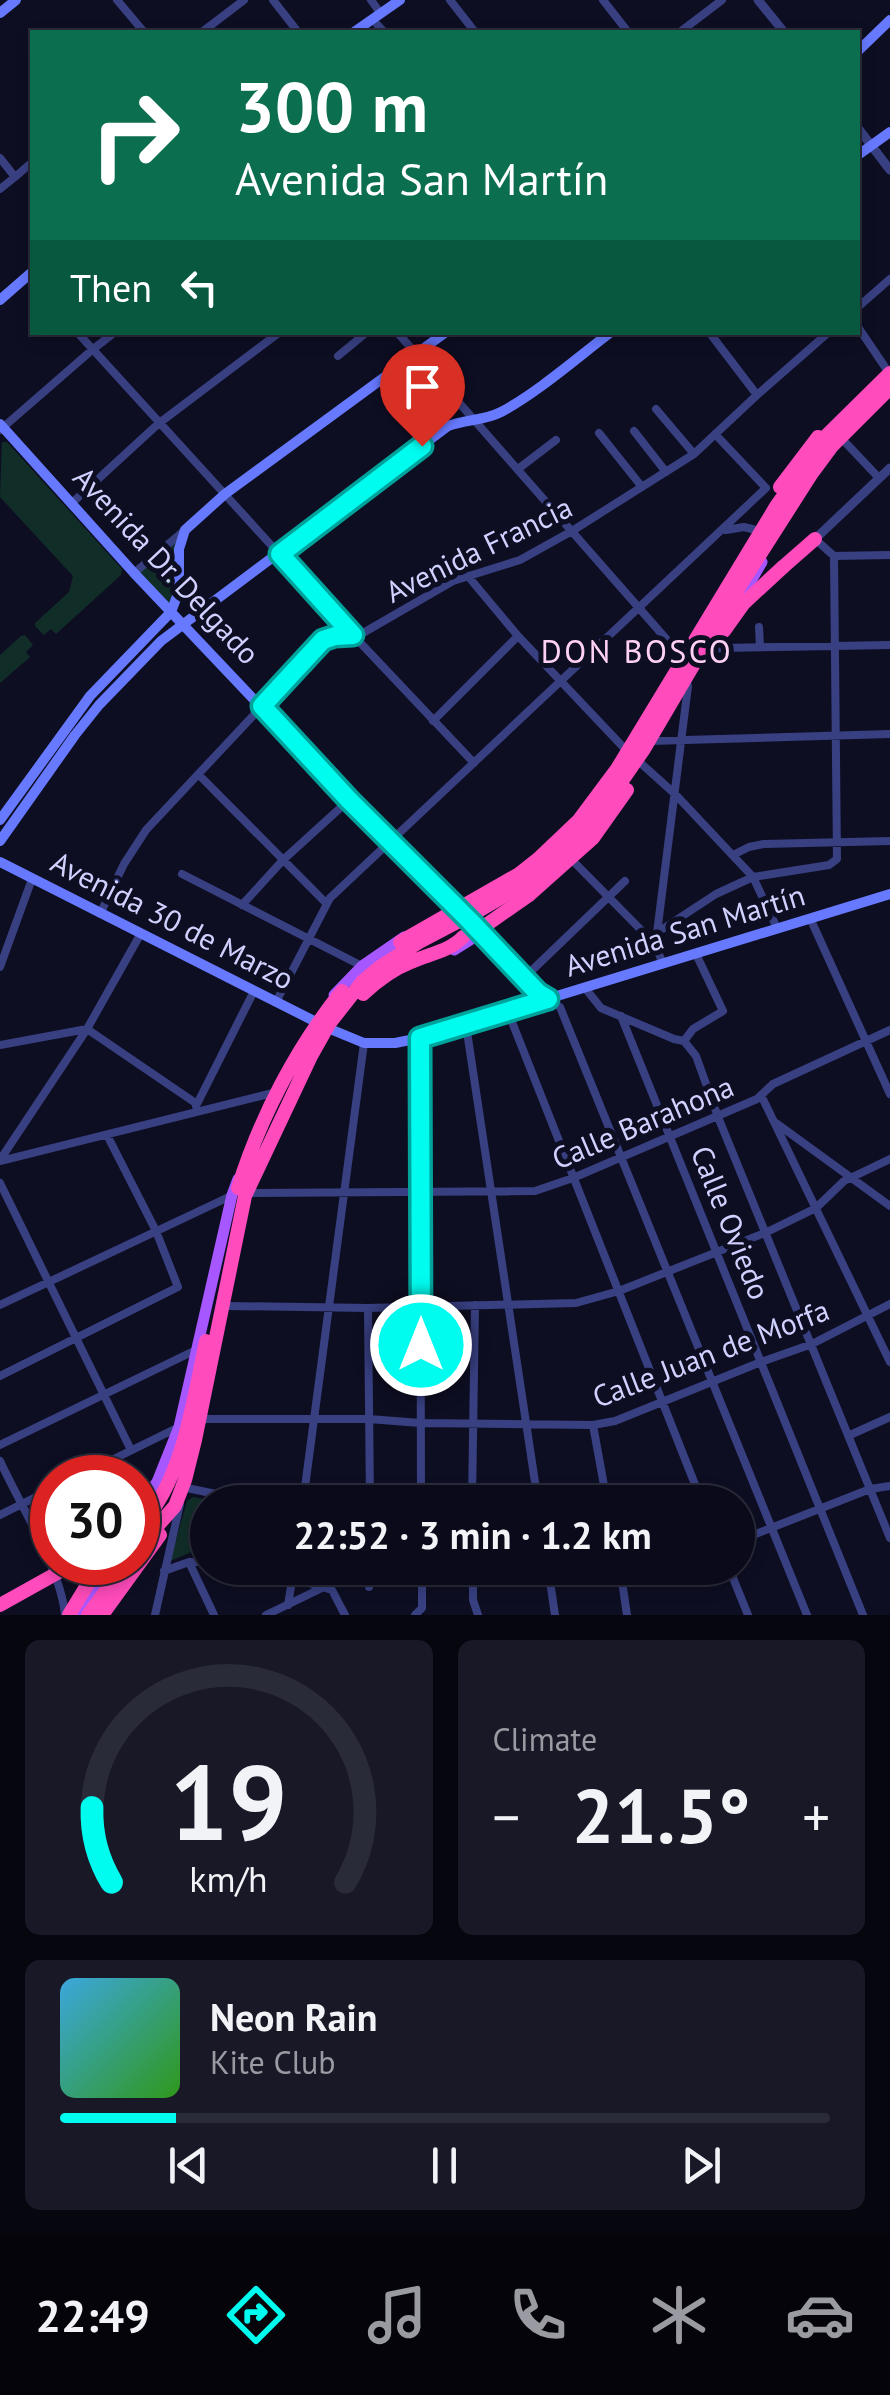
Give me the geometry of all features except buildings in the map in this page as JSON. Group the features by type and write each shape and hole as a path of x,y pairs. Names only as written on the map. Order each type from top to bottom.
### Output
{"highway":[{"path":"160,1492 190,1412 240,1184 275,1098 314,1027 356,976 382,954 519,874 563,837 594,803 813,452 889,370"},
{"path":"102,1615 178,1505 196,1440 244,1196 324,1025 362,982 380,968 544,868 597,817 685,662 812,473 832,446 890,391"},
{"path":"706,624 773,487 822,432"},
{"path":"685,662 706,657 744,604 815,539"},
{"path":"324,1025 392,972 454,946 475,926 530,895 604,825 637,774 635,747"},
{"path":"160,1524 178,1505"},
{"path":"0,1601 32,1585"},
{"path":"67,1615 87,1585"},
{"path":"88,1615 110,1585"}],"main road":[{"path":"0,12 16,0"},
{"path":"357,30 400,0"},
{"path":"860,49 890,20"},
{"path":"860,154 890,132"},
{"path":"0,300 30,278"},
{"path":"0,820 90,696 171,612 179,591 179,549 185,530 225,494 442,335"},
{"path":"0,842 99,704 182,623 448,426 477,422 500,413 607,335"},
{"path":"685,662 822,432 889,370"},
{"path":"178,1505 187,1488 206,1419 252,1192 336,992 384,950 521,868 602,786 716,649 721,633 789,517 844,441 890,391"},
{"name":"Avenida Dr. Delgado","path":"1,427 349,800 548,999"},
{"path":"160,1475 180,1427 232,1195 273,1093 324,1025 370,982 413,952 475,926 566,855 601,822 635,747"},
{"name":"Avenida 30 de Marzo","path":"0,862 324,1025"},
{"name":"Avenida San Martín","path":"324,1025 364,1043 420,1038 890,894"},
{"path":"370,982 460,947 475,926"},
{"path":"0,1601 30,1583"},
{"path":"78,1615 97,1585"}],"street":[{"path":"117,0 142,30"},
{"path":"205,30 244,0"},
{"path":"272,0 296,30"},
{"path":"371,0 383,30"},
{"path":"450,0 473,30"},
{"path":"603,0 626,30"},
{"path":"683,30 722,0"},
{"path":"758,0 782,30"},
{"path":"860,131 890,170"},
{"path":"0,158 15,177"},
{"path":"0,189 30,164"},
{"path":"860,306 890,278"},
{"path":"860,330 889,370"},
{"path":"80,335 474,763"},
{"path":"1,427 111,335"},
{"path":"72,502 158,424 276,335"},
{"path":"338,356 363,335"},
{"path":"399,335 685,662 688,686 657,949"},
{"path":"711,335 758,394"},
{"name":"Avenida Francia","path":"100,914 137,840 323,640 353,635 380,624 467,575 520,560 572,531 694,454 826,335"},
{"path":"656,410 694,454"},
{"path":"634,431 666,472"},
{"path":"599,433 642,487"},
{"path":"276,1002 326,903 773,487 715,434"},
{"path":"518,469 556,440"},
{"path":"844,441 879,478"},
{"path":"721,633 890,468"},
{"path":"720,533 735,528 760,531"},
{"path":"134,572 185,530"},
{"path":"815,539 834,556 890,555"},
{"path":"658,932 716,894 753,876 834,863 837,858 834,556"},
{"path":"467,575 518,636 561,681 635,747 753,876 777,928"},
{"path":"759,627 760,647"},
{"path":"433,721 518,636"},
{"path":"685,662 716,649 890,645"},
{"path":"635,747 681,738 890,734"},
{"path":"198,775 326,903"},
{"path":"242,904 349,800"},
{"path":"733,855 764,844 890,841"},
{"path":"566,855 650,939 663,964"},
{"path":"182,874 362,966"},
{"path":"0,965 32,880"},
{"path":"524,978 625,880"},
{"path":"810,918 890,1094"},
{"path":"0,1161 87,1030 140,935"},
{"path":"684,1041 693,1029 723,1011 696,954"},
{"path":"585,988 601,1008 684,1041 696,1056 890,1538"},
{"path":"192,1114 254,992"},
{"path":"548,999 560,1007 806,1615"},
{"path":"508,1012 695,1485"},
{"name":"Calle Oviedo","path":"620,1016 863,1615"},
{"path":"466,1025 535,1485"},
{"path":"0,1045 87,1030 197,1104"},
{"name":"Calle Barahona","path":"0,1305 232,1195 535,1191 758,1100 773,1084 890,1030"},
{"path":"420,1038 422,1485"},
{"path":"305,1485 364,1043"},
{"path":"0,1161 273,1093"},
{"path":"761,1095 890,1362"},
{"path":"774,1122 890,1206"},
{"path":"0,1376 178,1287 156,1231 107,1135"},
{"path":"229,1306 368,1308 576,1303 618,1291 767,1232 816,1208 850,1178 890,1159"},
{"path":"0,1183 130,1450"},
{"name":"Calle Juan de Morfa","path":"120,1455 206,1419 593,1425 615,1421 812,1344 890,1304"},
{"path":"472,1485 474,1305"},
{"path":"368,1308 370,1485"},
{"path":"0,1445 198,1349"},
{"path":"850,1435 890,1417"},
{"path":"593,1425 604,1485"},
{"path":"0,1461 30,1519"},
{"path":"755,1534 870,1488 890,1486"},
{"path":"0,1515 30,1500"},
{"path":"154,1615 178,1505"},
{"path":"164,1572 189,1562 214,1615"},
{"path":"64,1585 67,1615"},
{"path":"288,1604 291,1585"},
{"path":"317,1585 332,1590 345,1615"},
{"path":"416,1615 422,1608 422,1585"},
{"path":"473,1585 478,1615"},
{"path":"551,1585 555,1615"},
{"path":"622,1585 627,1615"},
{"path":"732,1615 747,1612 736,1585"},
{"path":"266,1615 324,1587"}],"green space":[{"path":"2,442 7,442 122,569 121,575 56,634 51,629 44,635 35,623 69,592 73,576 0,497"},
{"path":"177,539 178,581 169,608 137,573"},
{"path":"25,635 33,645 26,652 30,657 0,683 0,655"},
{"path":"190,1499 190,1553 170,1561"}],"district":[{"name":"DON BOSCO","path":"637,652"}],"route":[{"path":"421,1345 420,1038 548,999 349,800 262,706 323,640 353,635 280,554 422,446"}]}
